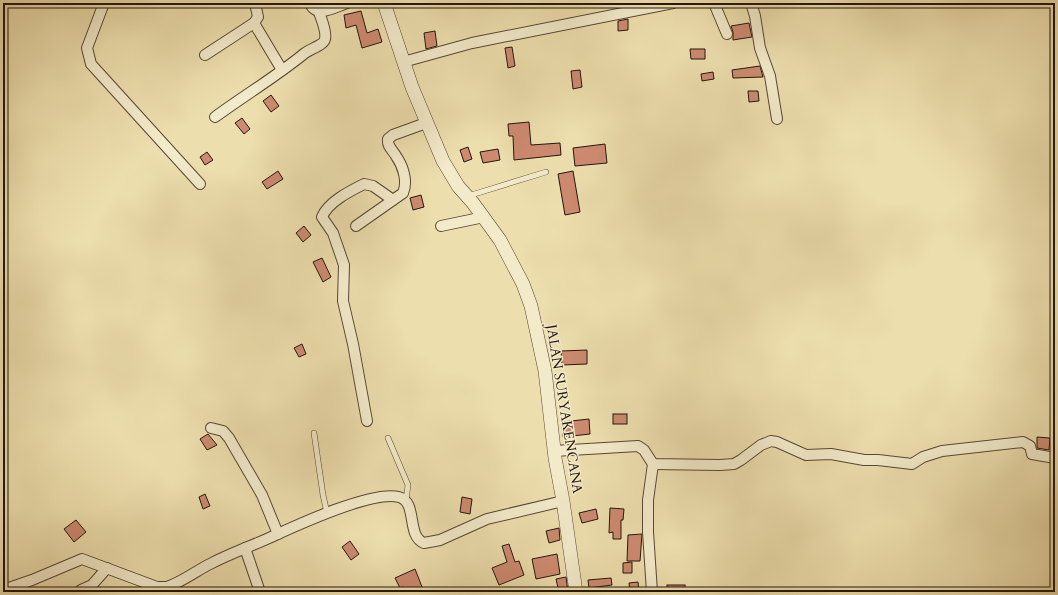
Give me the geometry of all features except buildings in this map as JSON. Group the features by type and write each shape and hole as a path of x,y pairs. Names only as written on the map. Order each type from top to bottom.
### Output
{"street":[{"path":"104,3 87,48 91,64 200,184"},
{"path":"205,55 254,23 258,17 255,3"},
{"path":"310,3 314,10 319,12 347,3"},
{"name":"JALAN SURYAKENCANA","path":"384,3 403,62 426,123 447,169 484,217 507,253 523,284 531,306 545,371 554,451 576,592"},
{"path":"403,62 472,43 673,3"},
{"path":"714,3 727,34"},
{"path":"751,3 755,16 760,48 770,76 777,119"},
{"path":"215,117 325,40 319,12"},
{"path":"254,23 282,70"},
{"path":"356,226 403,193 405,180 400,162 388,146 388,140 393,135 426,123"},
{"path":"367,421 353,344 343,301 344,265 333,233 322,217 325,211 340,198 364,184 373,186 393,200"},
{"path":"441,226 484,217"},
{"path":"211,428 223,431 229,438 262,495 278,534"},
{"path":"653,464 734,464 761,445 771,441 777,442 806,455 831,454 864,460 912,464 923,457 942,451 1023,442 1030,446 1032,454 1055,458"},
{"path":"554,451 638,446 644,450 653,464 648,500 652,592"},
{"path":"3,590 32,580 79,560 86,559 157,587 167,587 225,556 327,513 376,499 395,497 406,502 417,537 424,543 440,540 487,519 563,501"},
{"path":"245,548 260,592"},
{"path":"81,590 92,585 108,568"}],"lane":[{"path":"467,196 546,172"},
{"path":"314,433 327,513"},
{"path":"388,438 408,485 406,502"}]}
